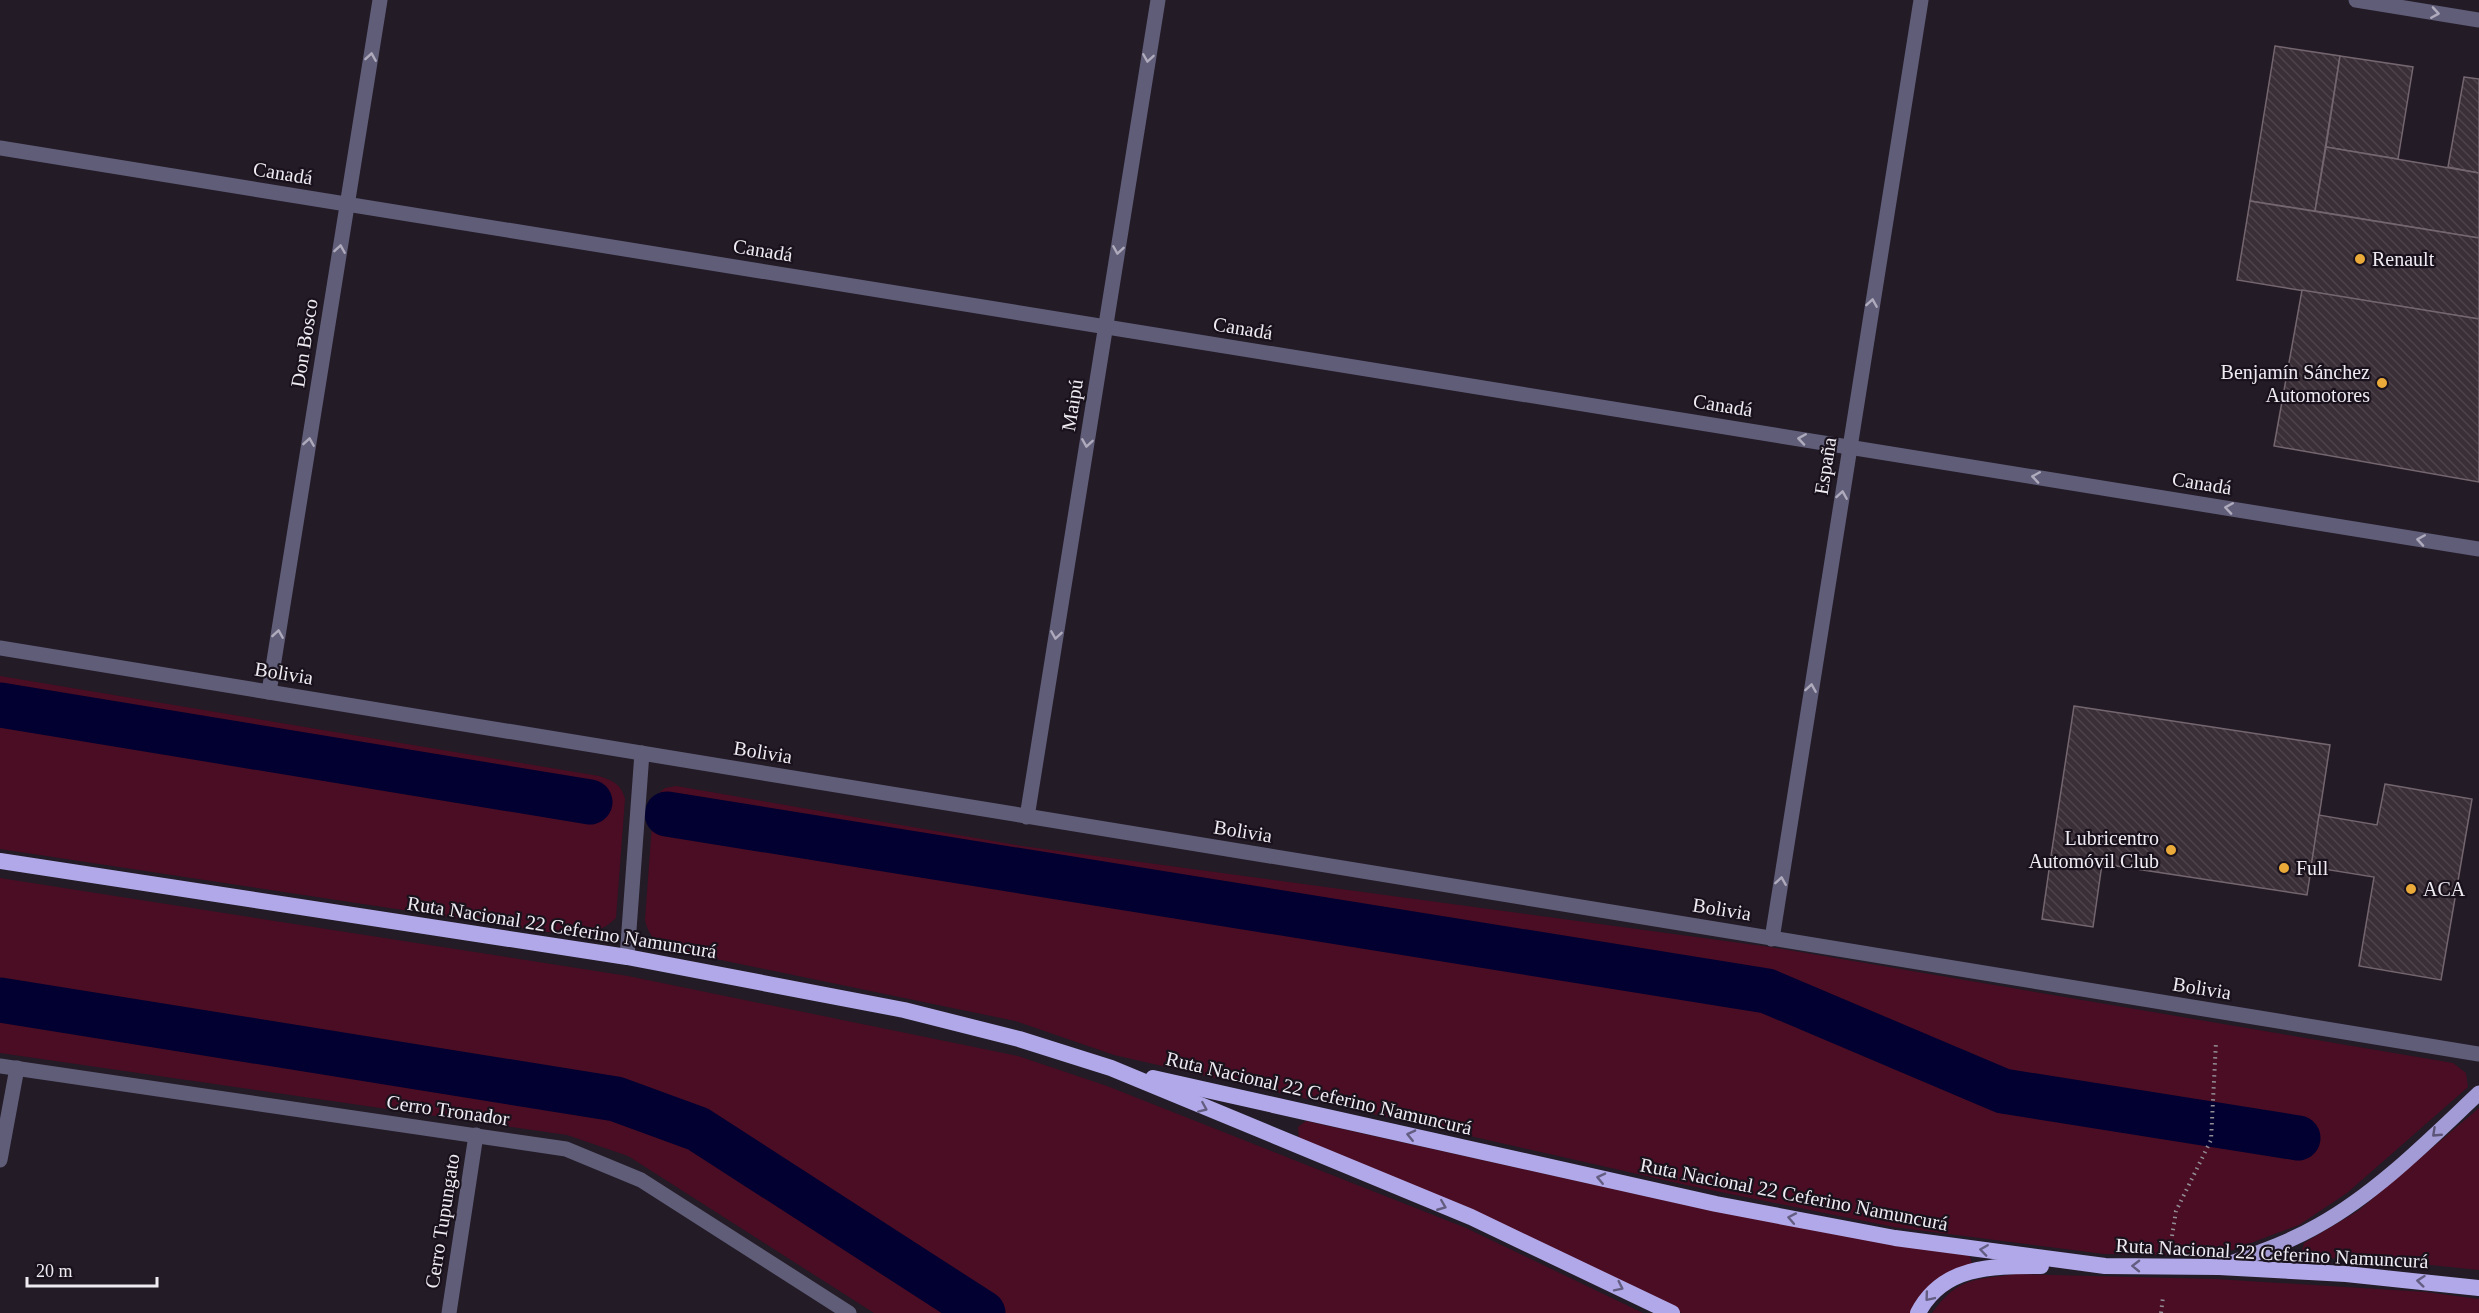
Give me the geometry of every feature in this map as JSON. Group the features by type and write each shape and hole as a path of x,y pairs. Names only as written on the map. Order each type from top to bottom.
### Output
{"highway":[{"name":"Ruta Nacional 22 Ceferino Namuncurá","path":"0,861 627,957 904,1010 1019,1039 1111,1068 1716,1204 1895,1238 2105,1266 2219,1267 2403,1279 2479,1288"},
{"name":"Ruta Nacional 22 Ceferino Namuncurá","path":"1111,1068 1471,1217 1672,1313"},
{"path":"1918,1313 1928,1296 1944,1281 1967,1271 2010,1266 2105,1266"}],"main road":[{"path":"2219,1267 2295,1238 2348,1207 2426,1143 2479,1093"}],"street":[{"name":"Don Bosco","path":"268,692 380,0"},
{"name":"Maipú","path":"1027,817 1158,0"},
{"name":"España","path":"1772,939 1921,0"},
{"path":"2356,0 2479,20"},
{"name":"Canadá","path":"0,148 2479,549"},
{"name":"Bolivia","path":"0,648 2479,1054"},
{"path":"627,957 642,753"},
{"name":"Cerro Tronador","path":"0,1066 566,1149 641,1180 849,1313"},
{"path":"0,1160 17,1068"},
{"name":"Cerro Tupungato","path":"449,1313 477,1135"}],"path":[{"path":"2166,1266 2176,1211 2211,1140 2217,1011"}],"shaded area":[{"path":"0,676 599,776 619,786 625,799 616,918 611,923 593,931 567,935 0,849"},
{"path":"676,786 1022,846 1770,947 2453,1063 2466,1073 2468,1087 2347,1193 2299,1225 2216,1256 2104,1254 1894,1227 1686,1185 1114,1055 1015,1021 668,949 653,937 645,920 654,797 665,788"},
{"path":"0,878 628,976 1018,1056 1107,1086 1466,1228 1643,1313 874,1313 628,1156 567,1135 0,1053"},
{"path":"2479,1108 2479,1270 2401,1262 2308,1257 2302,1251 2304,1243 2358,1211"},
{"path":"1306,1121 1713,1211 1969,1254 1972,1263 1913,1313 1682,1313 1477,1215 1299,1140 1298,1127"},
{"path":"2016,1274 2216,1279 2426,1292 2479,1299 2479,1313 1932,1313 1941,1301 1959,1286 1978,1279"}],"building":[{"path":"2275,46 2340,56 2315,211 2250,201"},
{"path":"2340,56 2413,67 2398,159 2326,147"},
{"path":"2464,77 2479,79 2479,173 2448,167"},
{"path":"2326,147 2479,173 2479,238 2315,211"},
{"name":"Renault","path":"2250,201 2479,238 2479,319 2237,280"},
{"name":"Benjamín Sánchez Automotores","path":"2302,290 2479,319 2479,482 2274,446"},
{"path":"2074,706 2330,745 2307,895 2051,856"},
{"path":"2385,784 2472,799 2441,980 2359,966 2374,877 2311,867 2319,815 2377,825"},
{"path":"2051,856 2102,864 2093,927 2042,919"}],"waterway":[{"path":"0,705 590,802"},
{"path":"667,814 1767,991 2003,1091 2298,1138"},
{"path":"0,1000 616,1099 698,1129 983,1313"}],"place":[{"name":"Renault","path":"2360,259"},
{"name":"Benjamín Sánchez Automotores","path":"2382,383"},
{"name":"Lubricentro Automóvil Club","path":"2171,850"},
{"name":"Full","path":"2284,868"},
{"name":"ACA","path":"2411,889"}]}
